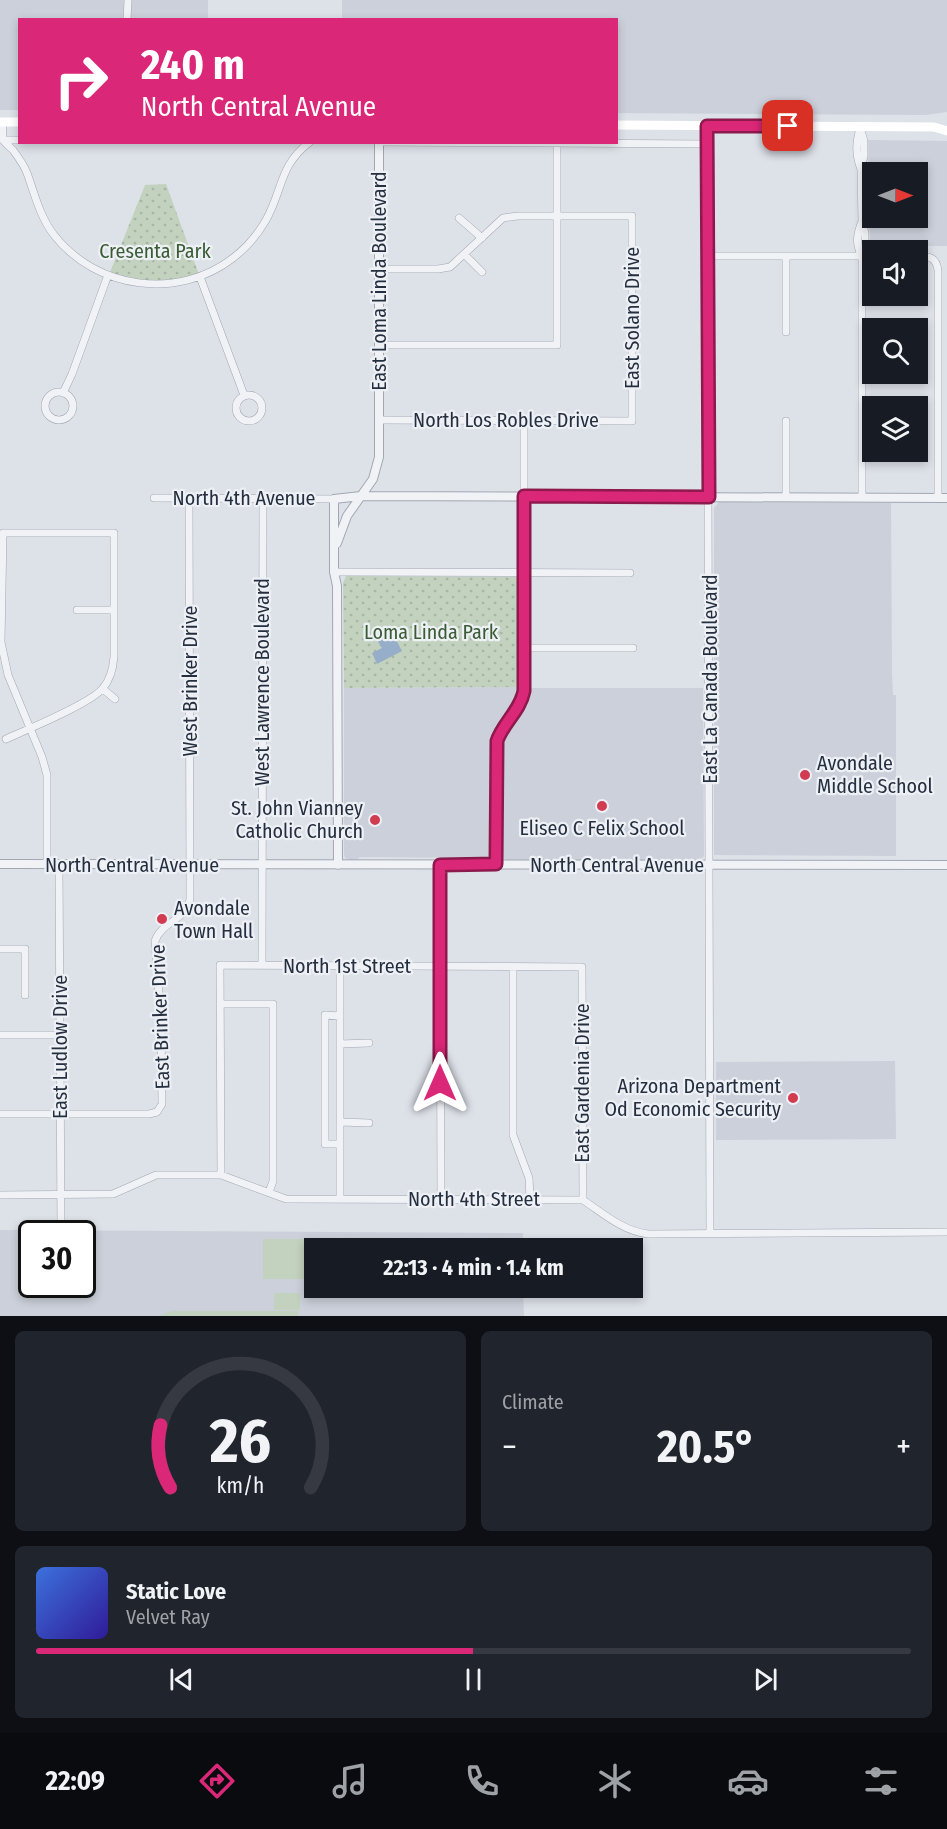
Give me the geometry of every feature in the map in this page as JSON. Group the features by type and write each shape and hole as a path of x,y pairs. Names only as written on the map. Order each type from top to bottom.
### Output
{"main road":[{"path":"2,122 18,122"},
{"path":"618,125 945,128"}],"street":[{"path":"127,18 128,0"},
{"path":"2,122 2,140 15,153 26,171 40,210 54,235 80,260 108,275 134,283 154,285 175,284 200,277 235,257 266,221 286,168 293,157 308,144"},
{"name":"East La Canada Boulevard","path":"707,126 710,1233"},
{"path":"860,127 864,141 861,169 862,221 865,240"},
{"path":"2,140 18,140"},
{"path":"618,143 708,144"},
{"name":"East Loma Linda Boulevard","path":"334,555 344,522 373,479 378,463 378,144"},
{"path":"379,345 556,345 557,144"},
{"path":"378,269 445,269 465,255 503,218 557,216"},
{"name":"East Solano Drive","path":"557,216 632,216 633,421"},
{"path":"459,218 482,238"},
{"path":"465,255 482,272"},
{"path":"708,256 862,256"},
{"path":"786,256 786,332"},
{"path":"338,865 337,586 334,572 334,499 361,496 942,498 938,270 935,260 928,256"},
{"path":"63,393 108,275"},
{"path":"200,277 244,395"},
{"path":"862,306 862,497"},
{"path":"54,393 63,393 70,398 72,410 67,417 55,420 46,412 45,403 54,393"},
{"name":"North Los Robles Drive","path":"379,420 633,421"},
{"path":"496,864 497,741 500,732 522,698 524,420"},
{"path":"786,421 786,497"},
{"name":"North 4th Avenue","path":"154,498 334,499"},
{"name":"West Brinker Drive","path":"189,498 190,865"},
{"name":"West Lawrence Boulevard","path":"262,966 263,499"},
{"path":"6,739 30,728 94,697 109,680 113,666 114,533 3,533 1,642 8,675 30,728 42,757 47,775 47,864"},
{"path":"334,572 630,573"},
{"path":"77,610 114,610"},
{"path":"524,648 633,648"},
{"path":"103,689 115,699"},
{"name":"North Central Avenue","path":"0,864 947,865"},
{"name":"East Ludlow Drive","path":"59,864 61,1220"},
{"name":"East Brinker Drive","path":"60,1115 158,1112 162,1104 161,1023 155,941 160,930 188,908 190,865"},
{"path":"440,865 441,1200"},
{"path":"0,949 25,949 25,995"},
{"name":"North 1st Street","path":"220,1004 220,965 582,967"},
{"path":"340,966 340,1199"},
{"path":"513,967 513,1135 529,1178 530,1199"},
{"name":"East Gardenia Drive","path":"582,967 583,1200"},
{"path":"221,1175 220,1004 273,1004 273,1182 269,1192"},
{"path":"340,1016 325,1016 325,1144 340,1144"},
{"path":"0,1035 59,1035"},
{"path":"340,1044 369,1043"},
{"path":"0,1114 60,1115"},
{"path":"341,1122 369,1123"},
{"name":"North 4th Street","path":"0,1195 113,1194 156,1175 221,1175 286,1199 583,1200"},
{"path":"583,1200 634,1233 947,1232"}],"shaded area":[{"path":"0,0 208,0 208,18 18,18 18,110 0,110"},
{"path":"342,0 947,0 947,112 925,115 618,113 618,18 342,18"},
{"path":"868,140 947,141 947,246 928,246 928,240 870,240 870,228 928,228 928,162 868,162"},
{"path":"719,502 891,503 892,673 893,695 896,695 896,856 714,855 714,508"},
{"path":"519,687 515,705 496,733 492,749 492,852 490,858 360,857 355,861 345,858 344,688"},
{"name":"Eliseo C Felix School","path":"529,688 703,688 704,856 693,860 507,860 503,858 500,759 502,742 507,730 520,713"},
{"path":"895,1061 896,1139 716,1140 716,1062"},
{"path":"0,1230 18,1230 18,1298 96,1298 96,1231 523,1233 523,1238 304,1238 304,1298 523,1298 524,1316 0,1316"}],"green space":[{"name":"Cresenta Park","path":"166,184 200,277 160,285 109,275 145,185"},
{"name":"Loma Linda Park","path":"346,576 516,577 520,582 519,687 344,688 343,583"},
{"path":"263,1239 304,1239 304,1279 263,1279"},
{"path":"274,1293 300,1293 300,1310 274,1310"},
{"path":"172,1311 298,1311 298,1316 158,1316"}],"water":[{"path":"392,632 402,651 377,664 372,653 382,648 377,640"}],"place":[{"name":"Avondale Middle School","path":"805,775"},
{"name":"Eliseo C Felix School","path":"602,806"},
{"name":"St. John Vianney Catholic Church","path":"375,820"},
{"name":"Avondale Town Hall","path":"162,919"},
{"name":"Arizona Department Od Economic Security","path":"793,1098"}],"route":[{"path":"440,1083 440,865 496,864 497,741 500,732 518,707 524,691 524,496 709,497 707,126 788,126"}]}
